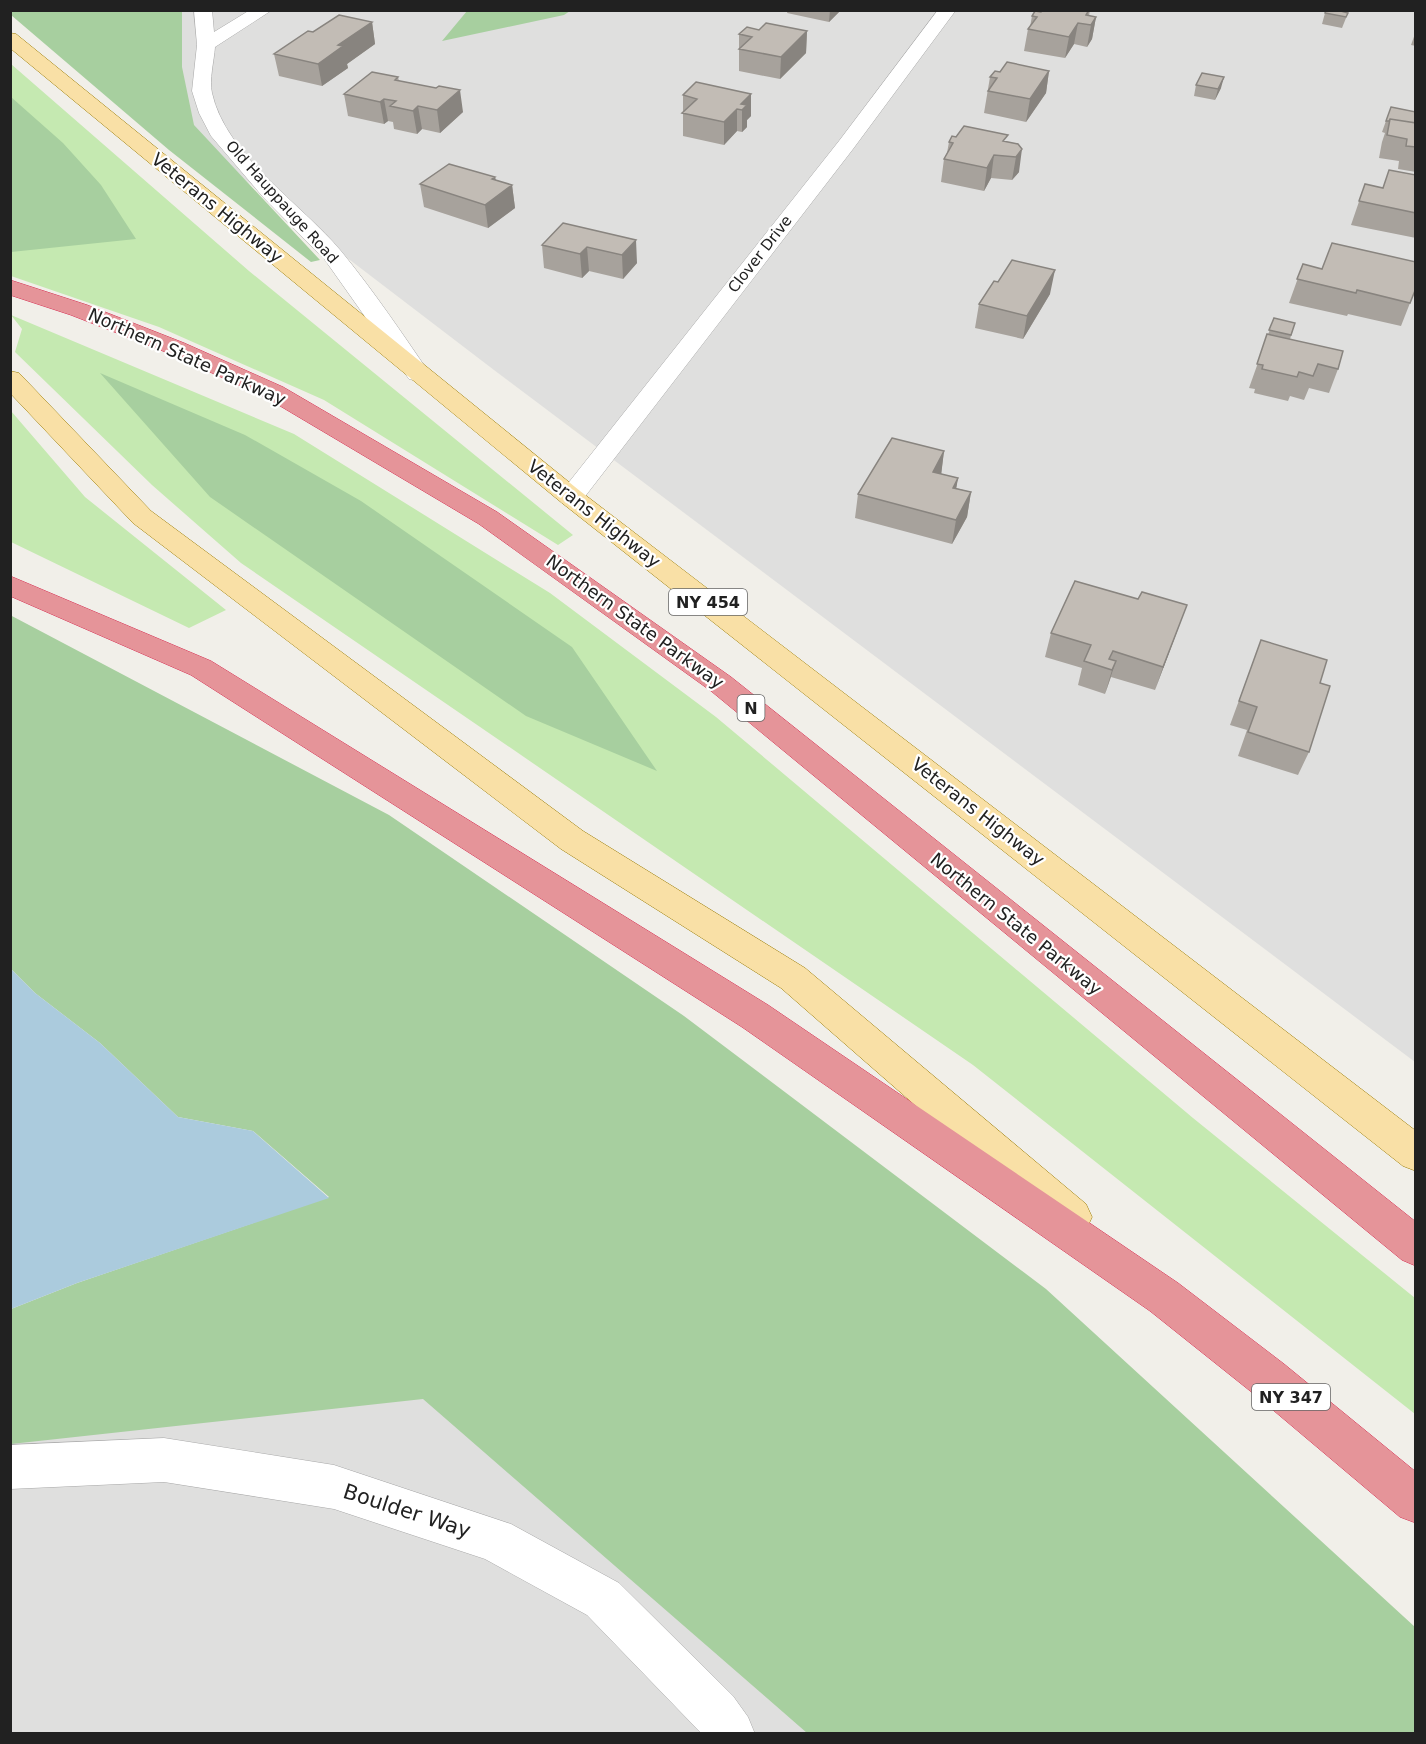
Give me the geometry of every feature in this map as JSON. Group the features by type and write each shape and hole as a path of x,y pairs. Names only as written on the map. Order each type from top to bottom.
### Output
{"highway":[{"name":"Northern State Parkway","path":"10,287 79,310 176,348 274,392 488,518 721,684 1416,1247"},
{"path":"10,585 201,668 755,1016 1164,1297"},
{"name":"NY 347","path":"1164,1297 1269,1379 1416,1501"}],"main road":[{"name":"Veterans Highway","path":"10,38 571,497 1416,1154"},
{"path":"10,378 142,518 572,840 793,978 1164,1297"}],"street":[{"name":"Old Hauppauge Road","path":"203,10 207,45 202,91 209,113 221,136 270,193 333,255 418,374"},
{"path":"207,45 263,10"},
{"name":"Clover Drive","path":"571,497 846,145 947,10"},
{"name":"Boulder Way","path":"10,1467 164,1460 334,1487 495,1540 603,1599 716,1713 731,1734"}],"shaded area":[{"path":"24,11 1415,11 1415,1062 494,370"},
{"path":"558,1290 1326,1734 11,1734 11,1394"}],"green space":[{"path":"11,10 182,11 182,67 194,125 320,260 311,262 169,150 11,15"},
{"path":"467,11 570,11 564,15 442,41"},
{"path":"11,64 249,271 573,535 558,545 324,400 159,327 11,276"},
{"path":"11,97 63,143 101,185 136,239 11,252"},
{"path":"11,315 294,434 550,593 716,717 1193,1118 1415,1298 1415,1414 973,1065 241,563 152,485 15,352 22,329"},
{"path":"100,373 245,435 361,501 572,647 657,771 526,716 210,497"},
{"path":"11,411 85,497 226,610 189,628 11,542"},
{"path":"10,615 389,815 684,1016 1046,1289 1415,1627 1415,1733 807,1733 423,1399 11,1444 11,1309 77,1283 329,1197 253,1131 178,1117 100,1043 35,993 11,969"}],"water":[{"path":"11,969 35,993 100,1043 178,1117 253,1131 329,1198 77,1283 11,1309"}],"building":[{"path":"1042,10 1089,10 1086,15 1096,17 1091,25 1078,23 1069,37 1028,29 1037,17 1032,16 1035,11 1041,12"},
{"path":"1326,10 1348,13 1346,17 1325,13"},
{"path":"339,15 372,22 338,45 343,46 318,64 274,54 308,31 313,32"},
{"path":"766,23 807,31 781,57 739,49 752,37 739,34 747,27 759,30"},
{"path":"1007,62 1049,71 1030,99 988,91 997,78 990,77 995,71 1000,72"},
{"path":"372,72 398,77 395,80 460,90 437,110 418,106 413,111 390,106 396,101 384,99 380,102 344,94"},
{"path":"1202,73 1224,77 1218,89 1196,85"},
{"path":"696,82 751,94 741,104 747,105 742,110 737,109 724,122 682,113 697,99 683,95"},
{"path":"1391,107 1416,112 1416,123 1390,119 1386,121"},
{"path":"1390,119 1416,123 1416,147 1406,146 1407,139 1387,135"},
{"path":"964,126 1008,135 1003,141 1018,144 1022,149 1016,157 994,155 987,168 944,159 953,143 949,142 952,136 956,137"},
{"path":"449,164 495,177 492,179 512,185 485,205 420,184"},
{"path":"1389,170 1416,175 1416,213 1359,201 1365,184 1383,188"},
{"path":"563,223 636,240 622,255 587,247 580,254 542,245"},
{"path":"1332,243 1416,262 1416,288 1410,303 1297,279 1303,264 1322,269"},
{"path":"1012,260 1055,270 1027,316 979,304 994,281 998,282"},
{"path":"1274,318 1295,323 1291,335 1269,330"},
{"path":"1267,334 1343,351 1338,369 1318,364 1313,376 1299,372 1297,377 1262,369 1263,365 1257,364"},
{"path":"892,438 944,451 933,472 958,478 953,488 971,492 956,520 858,494"},
{"path":"1075,581 1138,599 1142,592 1187,605 1163,667 1113,651 1109,659 1116,661 1112,670 1084,661 1091,645 1051,633"},
{"path":"1261,640 1327,660 1320,683 1330,686 1309,752 1248,732 1257,707 1239,701"}]}
